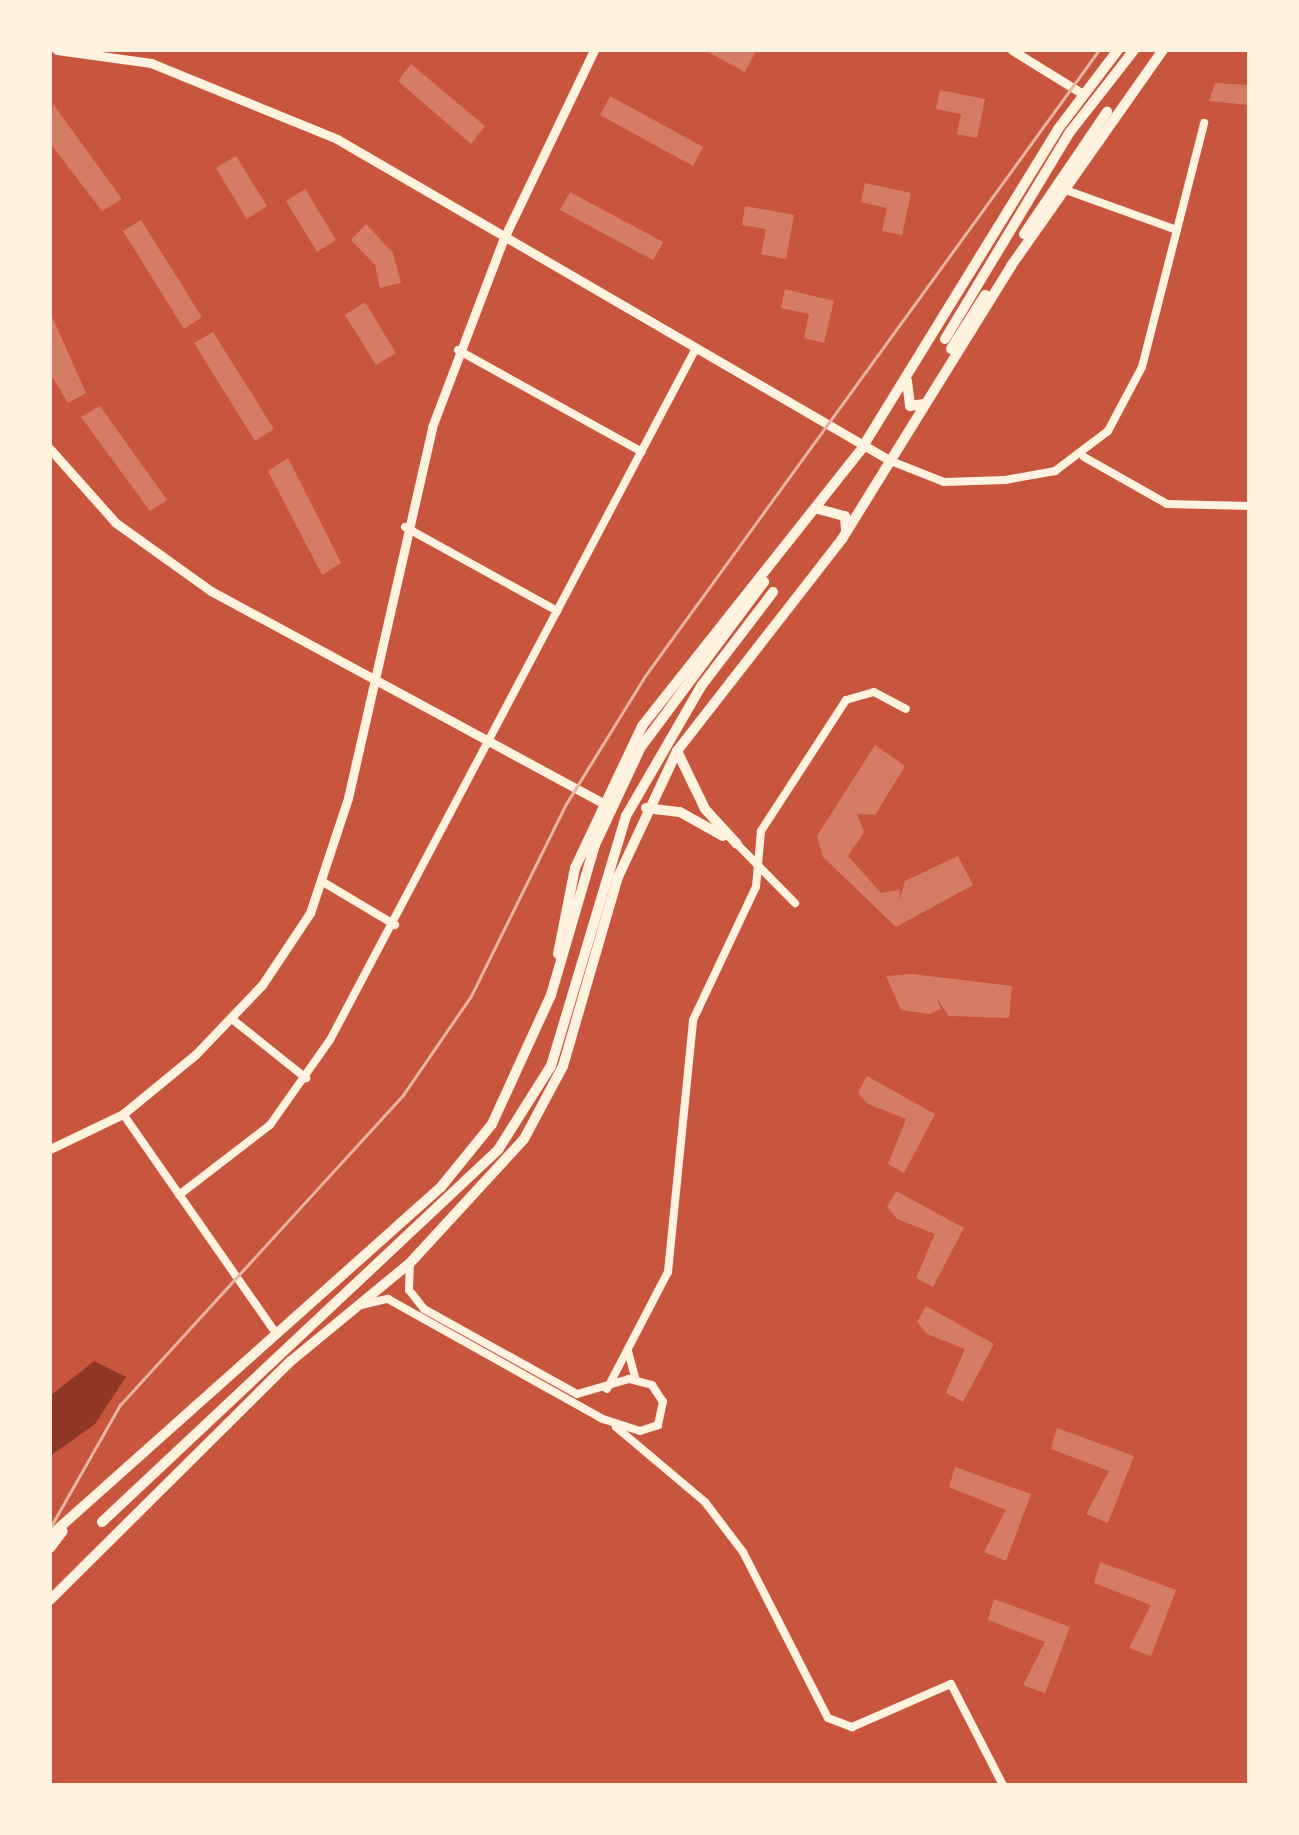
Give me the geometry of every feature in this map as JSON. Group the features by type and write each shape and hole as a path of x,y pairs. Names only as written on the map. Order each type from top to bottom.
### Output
{"main road":[{"path":"551,995 575,868 602,802 642,726 818,509 862,448 1083,94 1118,50"},
{"path":"1134,50 1070,132 948,344 1084,142 1159,50"},
{"path":"51,1601 140,1505 410,1263 490,1182 562,1066 646,808 677,751 842,539 1063,189 1159,50"},
{"path":"908,375 910,406 929,399"},
{"path":"818,509 845,516 842,539"},
{"path":"50,1536 273,1329 441,1187 492,1124 551,995 594,845 641,747 764,582"},
{"path":"102,1522 442,1211 498,1150 550,1066 626,816 702,685 773,592"},
{"path":"677,751 705,808 737,844"},
{"path":"646,808 691,816 737,844"},
{"path":"562,1026 562,1066"},
{"path":"442,1211 490,1182"},
{"path":"50,1548 82,1506"}],"street":[{"path":"57,50 152,63 266,105 862,448 944,482 1038,474 1084,457 1129,405 1204,123"},
{"path":"50,1149 123,1114 232,1020 296,938 323,882 405,527 458,350 503,240 594,50"},
{"path":"1012,50 1083,94"},
{"path":"1063,189 1176,230"},
{"path":"458,350 642,452"},
{"path":"179,1195 253,1141 306,1078 395,925 486,742 696,350"},
{"path":"50,449 92,500 164,561 372,681 602,802"},
{"path":"1084,457 1167,504 1249,506"},
{"path":"405,527 556,610"},
{"path":"608,1388 668,1272 694,1020 756,887 754,861 761,832 835,711 861,692 906,709"},
{"path":"737,844 795,902"},
{"path":"323,882 395,925"},
{"path":"232,1020 306,1078"},
{"path":"123,1114 273,1329"},
{"path":"410,1263 409,1290 424,1309 566,1390 608,1388 636,1380"},
{"path":"361,1305 388,1299 653,1451 743,1552 828,1718 852,1726 952,1684 1003,1785"},
{"path":"629,1348 636,1380 662,1397 661,1420 648,1432"},
{"path":"603,1419 648,1432"},
{"path":"648,1432 653,1451"}],"shaded area":[{"path":"94,1361 126,1377 95,1424 50,1456 50,1396"}],"building":[{"path":"704,50 749,50 755,53 745,72"},
{"path":"411,64 485,126 471,144 398,81"},
{"path":"1215,83 1249,85 1249,105 1209,101"},
{"path":"940,90 985,99 977,138 957,134 961,114 936,109"},
{"path":"610,96 703,147 693,166 600,115"},
{"path":"53,104 122,199 102,211 50,143"},
{"path":"236,156 267,206 247,219 216,168"},
{"path":"865,183 911,193 902,235 882,231 887,208 861,202"},
{"path":"305,189 336,240 317,252 286,201"},
{"path":"570,192 663,242 653,260 560,210"},
{"path":"745,206 794,215 786,259 761,254 766,229 742,225"},
{"path":"141,220 202,317 184,329 123,231"},
{"path":"366,224 393,253 401,283 380,288 375,265 351,240"},
{"path":"785,289 834,301 824,343 804,338 809,314 781,308"},
{"path":"365,302 396,353 376,365 345,315"},
{"path":"50,312 86,393 68,403 50,373"},
{"path":"213,332 274,429 255,441 194,343"},
{"path":"100,406 167,500 150,511 81,417"},
{"path":"288,458 341,563 322,575 268,471"},
{"path":"875,745 905,766 875,815 857,814 864,832 848,856 881,893 900,890 899,901 905,881 958,856 973,885 896,927 823,857 817,836"},
{"path":"912,974 1012,986 1009,1018 949,1016 937,999 941,1009 930,1014 901,1010 886,976"},
{"path":"867,1076 935,1114 904,1173 888,1164 906,1119 868,1104 858,1093"},
{"path":"896,1191 964,1228 933,1287 916,1278 935,1234 897,1219 887,1207"},
{"path":"926,1306 994,1344 963,1402 946,1393 965,1349 927,1334 917,1322"},
{"path":"1057,1428 1134,1456 1108,1523 1086,1514 1109,1471 1051,1449"},
{"path":"955,1467 1031,1494 1006,1561 984,1552 1006,1510 949,1487"},
{"path":"1100,1562 1176,1590 1151,1656 1129,1648 1151,1605 1094,1583"},
{"path":"994,1599 1070,1627 1045,1693 1023,1685 1045,1642 988,1620"}],"tram line":[{"path":"50,1528 120,1405 403,1095 471,996 566,804 645,676 1099,50"}]}
